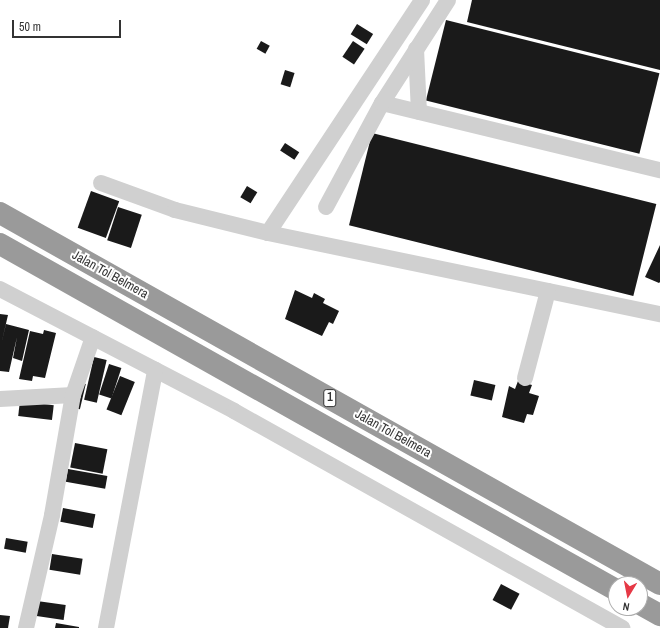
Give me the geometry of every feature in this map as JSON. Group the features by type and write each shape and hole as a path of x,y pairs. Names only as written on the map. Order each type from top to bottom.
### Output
{"highway":[{"name":"Jalan Tol Belmera","path":"0,213 660,584"},
{"name":"Jalan Tol Belmera","path":"0,244 608,586"},
{"path":"648,608 660,615"}],"street":[{"path":"268,233 422,0"},
{"path":"326,207 382,103 448,0"},
{"path":"416,49 419,112"},
{"path":"382,103 660,170"},
{"path":"101,183 175,210 268,233 660,314"},
{"path":"0,289 241,415 623,628"},
{"path":"525,378 548,291"},
{"path":"26,628 52,515 73,395 93,337"},
{"path":"106,628 155,370"},
{"path":"0,399 73,395"}],"building":[{"path":"472,0 660,0 660,70 467,22"},
{"path":"446,20 659,73 639,154 426,101"},
{"path":"357,24 373,34 367,44 351,34"},
{"path":"261,41 270,46 265,54 257,49"},
{"path":"353,41 365,49 354,65 342,57"},
{"path":"285,70 295,73 290,87 281,84"},
{"path":"372,133 656,204 633,296 349,225"},
{"path":"285,143 299,152 294,160 280,151"},
{"path":"247,186 257,192 251,203 240,197"},
{"path":"91,191 119,201 106,238 78,228"},
{"path":"118,207 142,215 131,248 107,240"},
{"path":"660,245 660,282 659,283 645,277"},
{"path":"295,290 312,298 314,293 325,299 323,303 339,311 333,324 329,322 322,336 285,319"},
{"path":"0,314 8,315 1,345 6,324 29,330 22,361 13,358 17,337 9,372 0,371"},
{"path":"44,330 56,333 45,378 33,376 32,381 19,379 30,331 43,334"},
{"path":"94,357 107,360 97,403 84,400"},
{"path":"109,364 121,368 111,398 99,394"},
{"path":"120,376 135,382 121,415 107,409"},
{"path":"474,380 495,385 492,401 470,396"},
{"path":"518,381 532,385 529,393 539,396 533,415 527,414 524,423 502,417 509,386 515,389"},
{"path":"77,382 86,384 80,409 71,407"},
{"path":"20,401 54,405 52,420 18,416"},
{"path":"75,443 107,449 103,474 70,468"},
{"path":"68,469 107,476 105,489 66,482"},
{"path":"63,508 95,514 93,528 60,522"},
{"path":"6,538 28,542 26,553 4,549"},
{"path":"52,554 83,559 80,575 49,570"},
{"path":"501,584 520,594 511,610 493,600"},
{"path":"37,601 66,605 64,620 35,616"},
{"path":"0,615 10,616 8,628 0,628"},
{"path":"56,623 79,627 79,628 55,628"}]}
